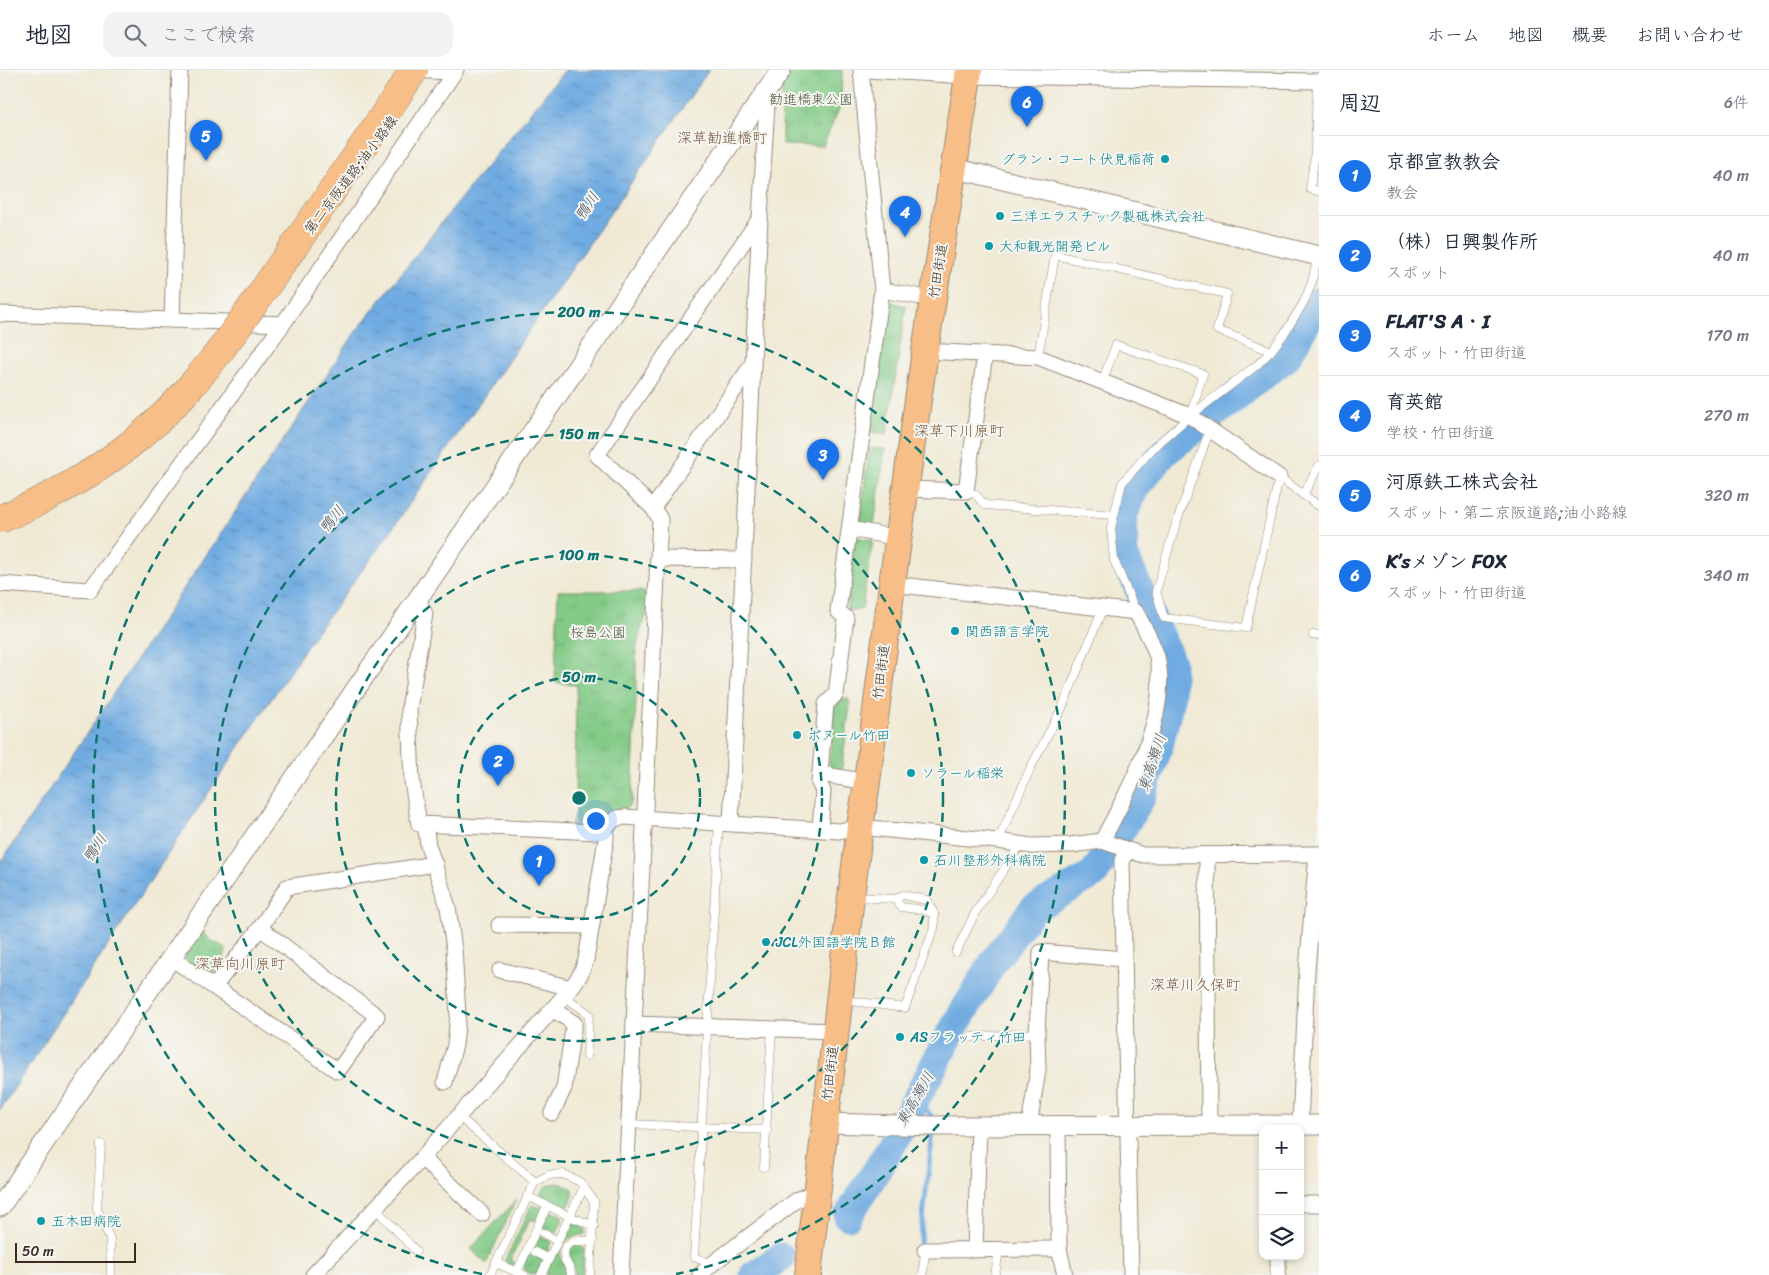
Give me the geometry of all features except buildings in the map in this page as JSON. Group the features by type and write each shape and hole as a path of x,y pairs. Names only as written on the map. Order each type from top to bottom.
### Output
{"highway":[{"name":"第二京阪道路;油小路線","path":"0,518 45,499 89,474 128,448 191,387 247,315 414,70"},
{"name":"第二京阪道路;油小路線","path":"272,277 343,189 427,70"},
{"name":"竹田街道","path":"808,1275 838,1000 892,584 925,350 969,73"}],"street":[{"path":"172,320 180,70"},
{"path":"403,70 455,71"},
{"path":"0,1207 781,70"},
{"path":"820,829 822,791 819,783 826,704 836,694 846,618 838,611 882,290 861,70"},
{"path":"867,70 1318,81"},
{"path":"0,584 90,590 282,324 455,71"},
{"path":"725,823 744,560 768,87"},
{"path":"953,168 1319,256"},
{"path":"621,1275 660,519 653,508 597,455 760,218"},
{"path":"882,290 933,298"},
{"path":"0,314 282,324"},
{"path":"925,350 1038,357 1190,416 1279,477"},
{"path":"905,488 966,491 985,354"},
{"path":"653,508 753,363"},
{"path":"850,530 899,538"},
{"path":"658,559 744,560"},
{"path":"892,584 1136,612 1157,657 1160,687 1155,718 1134,780 1102,841"},
{"path":"418,599 425,614 408,710 412,782 419,824 597,832 617,818 625,817 839,830 860,827 1032,846 1071,845 1102,841 1143,855 1318,854 1307,970 1300,1125"},
{"path":"820,774 867,782"},
{"path":"425,824 428,845 448,907 454,949 458,1015 455,1045 445,1082"},
{"path":"313,1275 422,1158 580,975 586,960 606,839 606,827"},
{"path":"1127,850 1122,862 1126,1126 1131,1275"},
{"path":"1206,855 1209,1125"},
{"path":"214,987 260,928 287,886 435,864"},
{"path":"499,925 591,926"},
{"path":"171,958 338,1071 378,1016 260,928"},
{"path":"1029,1126 1038,1070 1041,952 1123,959"},
{"path":"500,970 567,992"},
{"path":"552,1009 574,1023 564,1088 552,1113"},
{"path":"634,1024 835,1031"},
{"path":"824,1124 1259,1126"},
{"path":"1304,1125 1319,1125"},
{"path":"975,1250 979,1126"},
{"path":"1058,1126 1059,1249 1065,1275"},
{"path":"422,1158 482,1214"},
{"path":"700,1275 798,1200 808,1195 817,1196"},
{"path":"1304,1204 1319,1204"},
{"path":"926,1250 1059,1249"},
{"path":"1278,1260 1278,1275"}],"lane":[{"path":"1318,81 1315,153 1310,189 1319,191"},
{"path":"1038,357 1055,255 1227,294 1216,330 1271,351"},
{"path":"1136,612 1114,560 1111,528 1122,483 1153,448 1271,351 1304,302 1319,256"},
{"path":"1102,382 1116,345 1203,374 1190,416"},
{"path":"1210,429 1175,527 1156,591 1164,618 1246,628 1279,477 1319,506"},
{"path":"1303,495 1319,466"},
{"path":"966,491 975,494 985,505 1114,516"},
{"path":"998,841 1031,768 1063,706 1103,608"},
{"path":"712,1264 694,1257 700,1127 725,823"},
{"path":"956,952 975,913 1020,844"},
{"path":"838,1000 905,1008 934,928 934,914 928,900 903,895 895,900 851,897"},
{"path":"895,900 901,906 924,910 934,914"},
{"path":"567,992 589,1014 587,1056"},
{"path":"764,1167 772,1028"},
{"path":"971,1037 1038,1033"},
{"path":"464,1121 535,1182"},
{"path":"629,1124 767,1130"},
{"path":"101,1144 97,1209 110,1239 112,1275"},
{"path":"490,1275 535,1182 549,1175 563,1174 580,1182 594,1202 590,1275"},
{"path":"541,1275 584,1187"},
{"path":"528,1196 594,1226"},
{"path":"496,1263 520,1274 547,1206"},
{"path":"376,1208 416,1252"},
{"path":"542,1233 557,1241"},
{"path":"571,1275 570,1266 564,1257 568,1244 579,1240 593,1241"},
{"path":"923,1275 926,1250"},
{"path":"996,1275 999,1250"},
{"path":"535,1252 549,1259"}],"green space":[{"name":"勧進橋東公園","path":"789,70 842,70 841,104 823,146 782,145 782,80"},
{"path":"887,301 906,306 887,434 871,432"},
{"path":"869,448 885,449 874,525 860,523"},
{"path":"855,537 873,540 862,608 856,611 847,609"},
{"name":"桜島公園","path":"558,591 641,591 648,595 646,616 636,651 632,801 617,813 606,819 594,822 575,823 576,685 555,682"},
{"path":"842,699 849,699 850,705 841,773 830,770 829,763 834,707"},
{"path":"201,929 210,940 224,947 226,951 223,962 216,971 204,974 184,959 186,955 185,948"},
{"path":"556,1183 573,1189 572,1201 564,1209 541,1198 545,1188"},
{"path":"516,1200 486,1264 471,1249"},
{"path":"533,1205 542,1208 542,1211 535,1221 530,1219 510,1260 515,1263 510,1266 506,1264 505,1260"},
{"path":"551,1211 562,1216 562,1222 556,1233 544,1229 541,1237 551,1243 545,1253 536,1248 532,1255 541,1258 542,1261 537,1273 531,1274 525,1270 524,1264 546,1216"},
{"path":"570,1223 583,1226 585,1232 584,1234 569,1238 563,1244 560,1258 567,1275 545,1275"},
{"path":"580,1244 584,1249 582,1275 575,1275 569,1252 570,1248"}],"water":[{"name":"鴨川","path":"565,70 709,70 386,538 313,637 0,1110 0,863 357,330"}],"waterway":[{"name":"東高瀬川","path":"848,1216 888,1152 956,1024 994,961 1033,909 1094,874 1141,798 1159,746 1171,694 1171,662 1124,555 1123,516 1136,486 1165,452 1286,358 1319,301"},
{"path":"913,1104 926,1110 931,1116"},
{"path":"920,1243 933,1132"},
{"name":"東高瀬川","path":"754,1275 781,1257"}],"place":[{"name":"K’sメゾン FOX","path":"1027,127"},
{"name":"グラン・コート伏見稲荷","path":"1165,159"},
{"name":"河原鉄工株式会社","path":"206,161"},
{"name":"三洋エラスチック製砥株式会社","path":"1000,216"},
{"name":"育英館","path":"905,237"},
{"name":"大和観光開発ビル","path":"989,246"},
{"name":"FLAT'S A・I","path":"823,480"},
{"name":"関西語言学院","path":"955,631"},
{"name":"ボヌール竹田","path":"797,735"},
{"name":"ソラール稲栄","path":"911,773"},
{"name":"（株）日興製作所","path":"498,786"},
{"name":"石川整形外科病院","path":"924,860"},
{"name":"京都宣教教会","path":"539,886"},
{"name":"JCL外国語学院Ｂ館","path":"766,942"},
{"name":"ASフラッティ竹田","path":"900,1037"},
{"name":"五木田病院","path":"41,1221"}],"district":[{"name":"深草勧進橋町","path":"722,138"},
{"name":"深草下川原町","path":"959,431"},
{"name":"深草向川原町","path":"240,964"},
{"name":"深草川久保町","path":"1195,985"}]}
